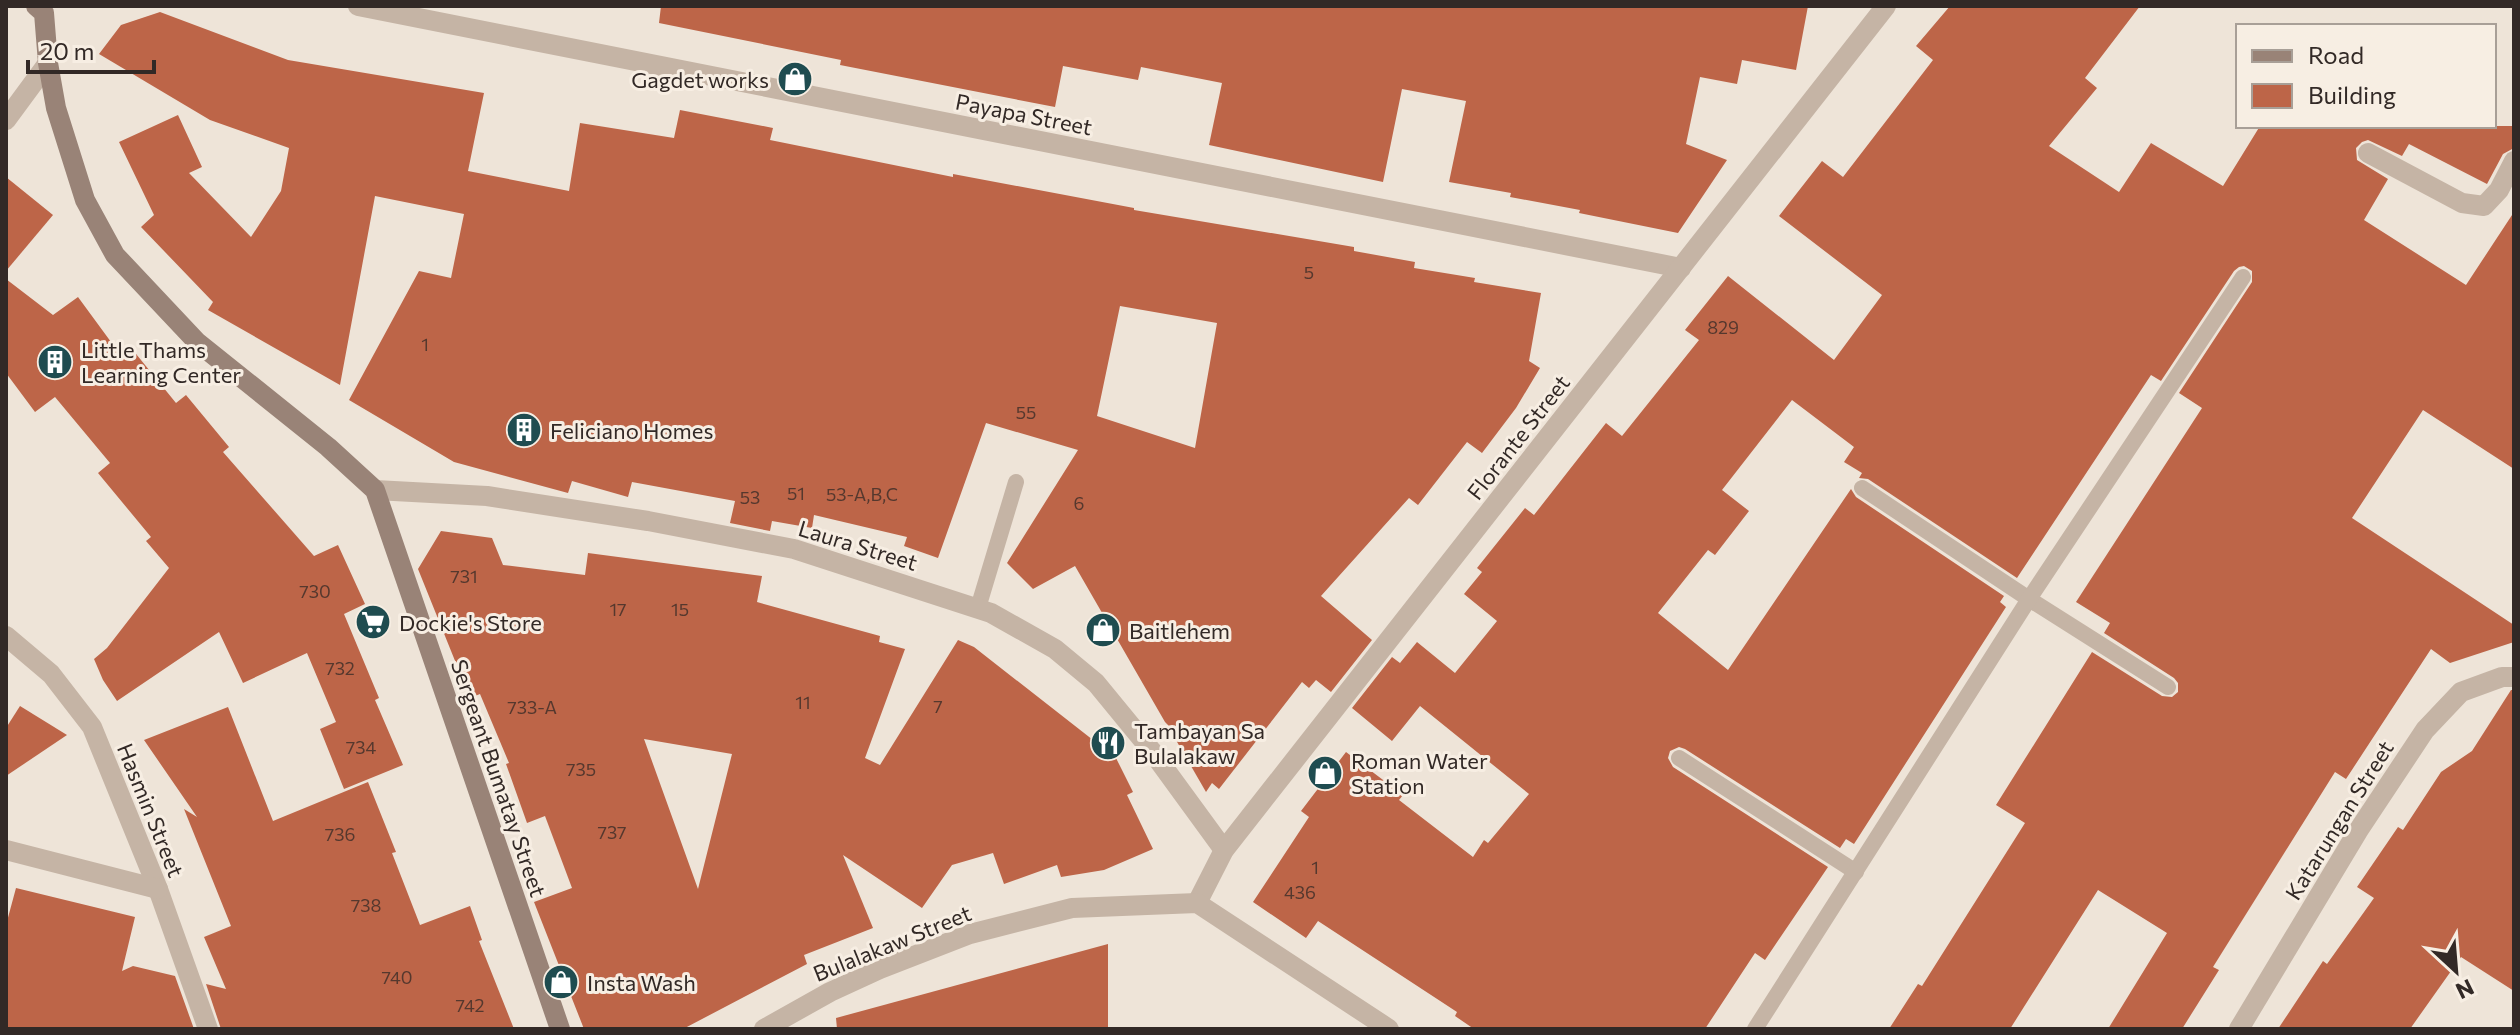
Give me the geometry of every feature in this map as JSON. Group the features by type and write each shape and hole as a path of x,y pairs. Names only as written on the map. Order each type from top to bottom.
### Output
{"street":[{"name":"Payapa Street","path":"358,6 1681,268"},
{"name":"Florante Street","path":"1197,903 1224,850 1886,6"},
{"name":"Sergeant Bumatay Street","path":"46,8 48,63 56,108 85,200 115,255 197,342 328,447 375,490 560,1029"},
{"path":"6,120 48,63"},
{"path":"2368,153 2462,203 2484,206 2499,190 2514,161"},
{"name":"Laura Street","path":"375,490 487,496 648,521 794,549 991,613 1055,649 1096,683 1151,750 1224,850"},
{"name":"Hasmin Street","path":"6,636 51,674 92,727 158,889 208,1029"},
{"name":"Katarungan Street","path":"2239,1029 2358,831 2425,730 2461,692 2502,677 2514,677"},
{"path":"6,850 158,889"},
{"path":"1197,903 1389,1029"},
{"name":"Bulalakaw Street","path":"764,1029 830,992 970,934 1072,908 1197,903"}],"lane":[{"path":"1755,1029 2029,599 2243,277"},
{"path":"978,608 1016,482"},
{"path":"1862,488 2168,687"},
{"path":"1679,758 1856,872"}],"building":[{"path":"661,6 1808,6 1796,70 1742,60 1737,84 1700,77 1686,144 1727,160 1678,233 1510,197 1511,193 1449,182 1466,101 1402,89 1383,182 1209,145 1222,83 1141,67 1138,80 1063,66 1055,107 840,65 841,60 659,23"},
{"path":"1950,6 2140,6 2085,78 2097,88 2049,146 2119,192 2151,143 2223,186 2259,128 2514,126 2514,148 2503,154 2487,184 2409,144 2402,156 2368,140 2356,148 2357,160 2388,179 2364,220 2466,285 2514,212 2514,469 2423,410 2352,518 2514,625 2514,642 2450,663 2431,649 2346,779 2335,772 2213,967 2219,970 2182,1029 2108,1029 2167,933 2098,890 2010,1029 1889,1029 1918,984 1922,986 2025,823 1996,805 2092,652 2162,696 2172,697 2178,692 2178,683 2174,678 2104,633 2110,623 2076,602 2202,408 2179,393 2252,282 2252,271 2244,266 2239,267 2161,381 2151,375 2017,578 1868,479 1859,478 1862,473 1844,462 1854,447 1792,400 1722,490 1749,511 1715,555 1708,550 1658,613 1728,670 1851,489 1856,497 2004,596 2000,602 2006,607 1854,844 1846,839 1840,848 1685,749 1679,747 1670,751 1668,758 1673,767 1828,867 1765,960 1755,953 1705,1029 1474,1029 1455,1016 1457,1012 1318,921 1306,938 1253,902 1309,817 1301,811 1346,752 1403,795 1399,800 1473,857 1484,840 1488,843 1529,794 1420,706 1392,741 1352,708 1392,657 1400,663 1417,642 1455,673 1497,621 1464,594 1482,572 1477,568 1525,508 1534,515 1606,423 1622,436 1699,340 1685,330 1728,276 1834,360 1882,295 1779,216 1822,161 1843,177 1933,60 1916,46"},
{"path":"160,12 288,60 484,93 468,171 569,191 580,123 674,138 680,110 773,128 770,140 953,177 953,174 1134,210 1354,247 1354,251 1415,262 1414,268 1541,293 1529,361 1540,368 1516,408 1482,453 1467,442 1418,505 1409,498 1321,596 1372,640 1331,692 1316,680 1309,688 1302,682 1219,789 1212,783 1206,792 1075,566 1033,589 1007,563 1078,450 986,423 938,558 904,546 907,537 814,515 812,528 772,521 770,531 730,523 735,501 632,482 628,497 572,481 568,493 454,462 349,400 419,271 451,278 464,214 375,196 340,385 208,310 213,302 141,227 154,215 119,142 178,115 202,167 189,173 251,237 281,191 289,148 210,120 99,54 121,25","holes":["1120,306 1217,323 1195,448 1097,416"]},
{"path":"6,177 53,215 6,271"},
{"path":"6,279 53,315 78,297 122,357 132,349 176,403 186,395 229,447 223,452 314,556 338,545 365,604 344,614 379,698 375,700 403,765 344,789 320,729 336,722 307,653 243,683 219,632 117,701 94,659 107,648 169,568 146,541 151,537 98,473 110,463 55,397 35,412 6,373"},
{"path":"441,531 492,538 503,565 585,575 588,553 762,576 757,602 880,636 879,642 905,649 865,758 880,765 958,640 974,647 1116,758 1133,792 1127,795 1153,849 1104,870 1061,877 1057,865 1004,884 993,853 952,865 922,908 843,855 873,928 804,955 807,964 683,1029 584,1029 534,902 572,888 545,816 527,823 506,764 509,763 480,694 470,698 418,569","holes":["644,739 732,754 698,889"]},
{"path":"2511,690 2514,690 2514,991 2461,957 2410,1029 2278,1029 2323,961 2327,964 2374,898 2357,887 2398,827 2403,830 2441,772 2472,751"},
{"path":"20,706 67,735 6,776 6,728"},
{"path":"228,707 273,821 368,782 420,925 470,906 482,940 479,941 514,1029 221,1029 206,984 226,989 204,937 231,926 184,809 197,817 144,740"},
{"path":"16,888 135,917 122,971 133,966 175,976 194,1029 6,1029 6,925"},
{"path":"1108,944 1108,1029 837,1029 836,1018"}],"place":[{"name":"Gagdet works","path":"795,79"},
{"name":"Little Thams Learning Center","path":"55,362"},
{"name":"Feliciano Homes","path":"524,430"},
{"name":"Dockie's Store","path":"373,622"},
{"name":"Baitlehem","path":"1103,630"},
{"name":"Tambayan Sa Bulalakaw","path":"1108,743"},
{"name":"Roman Water Station","path":"1325,773"},
{"name":"Insta Wash","path":"561,982"}]}
